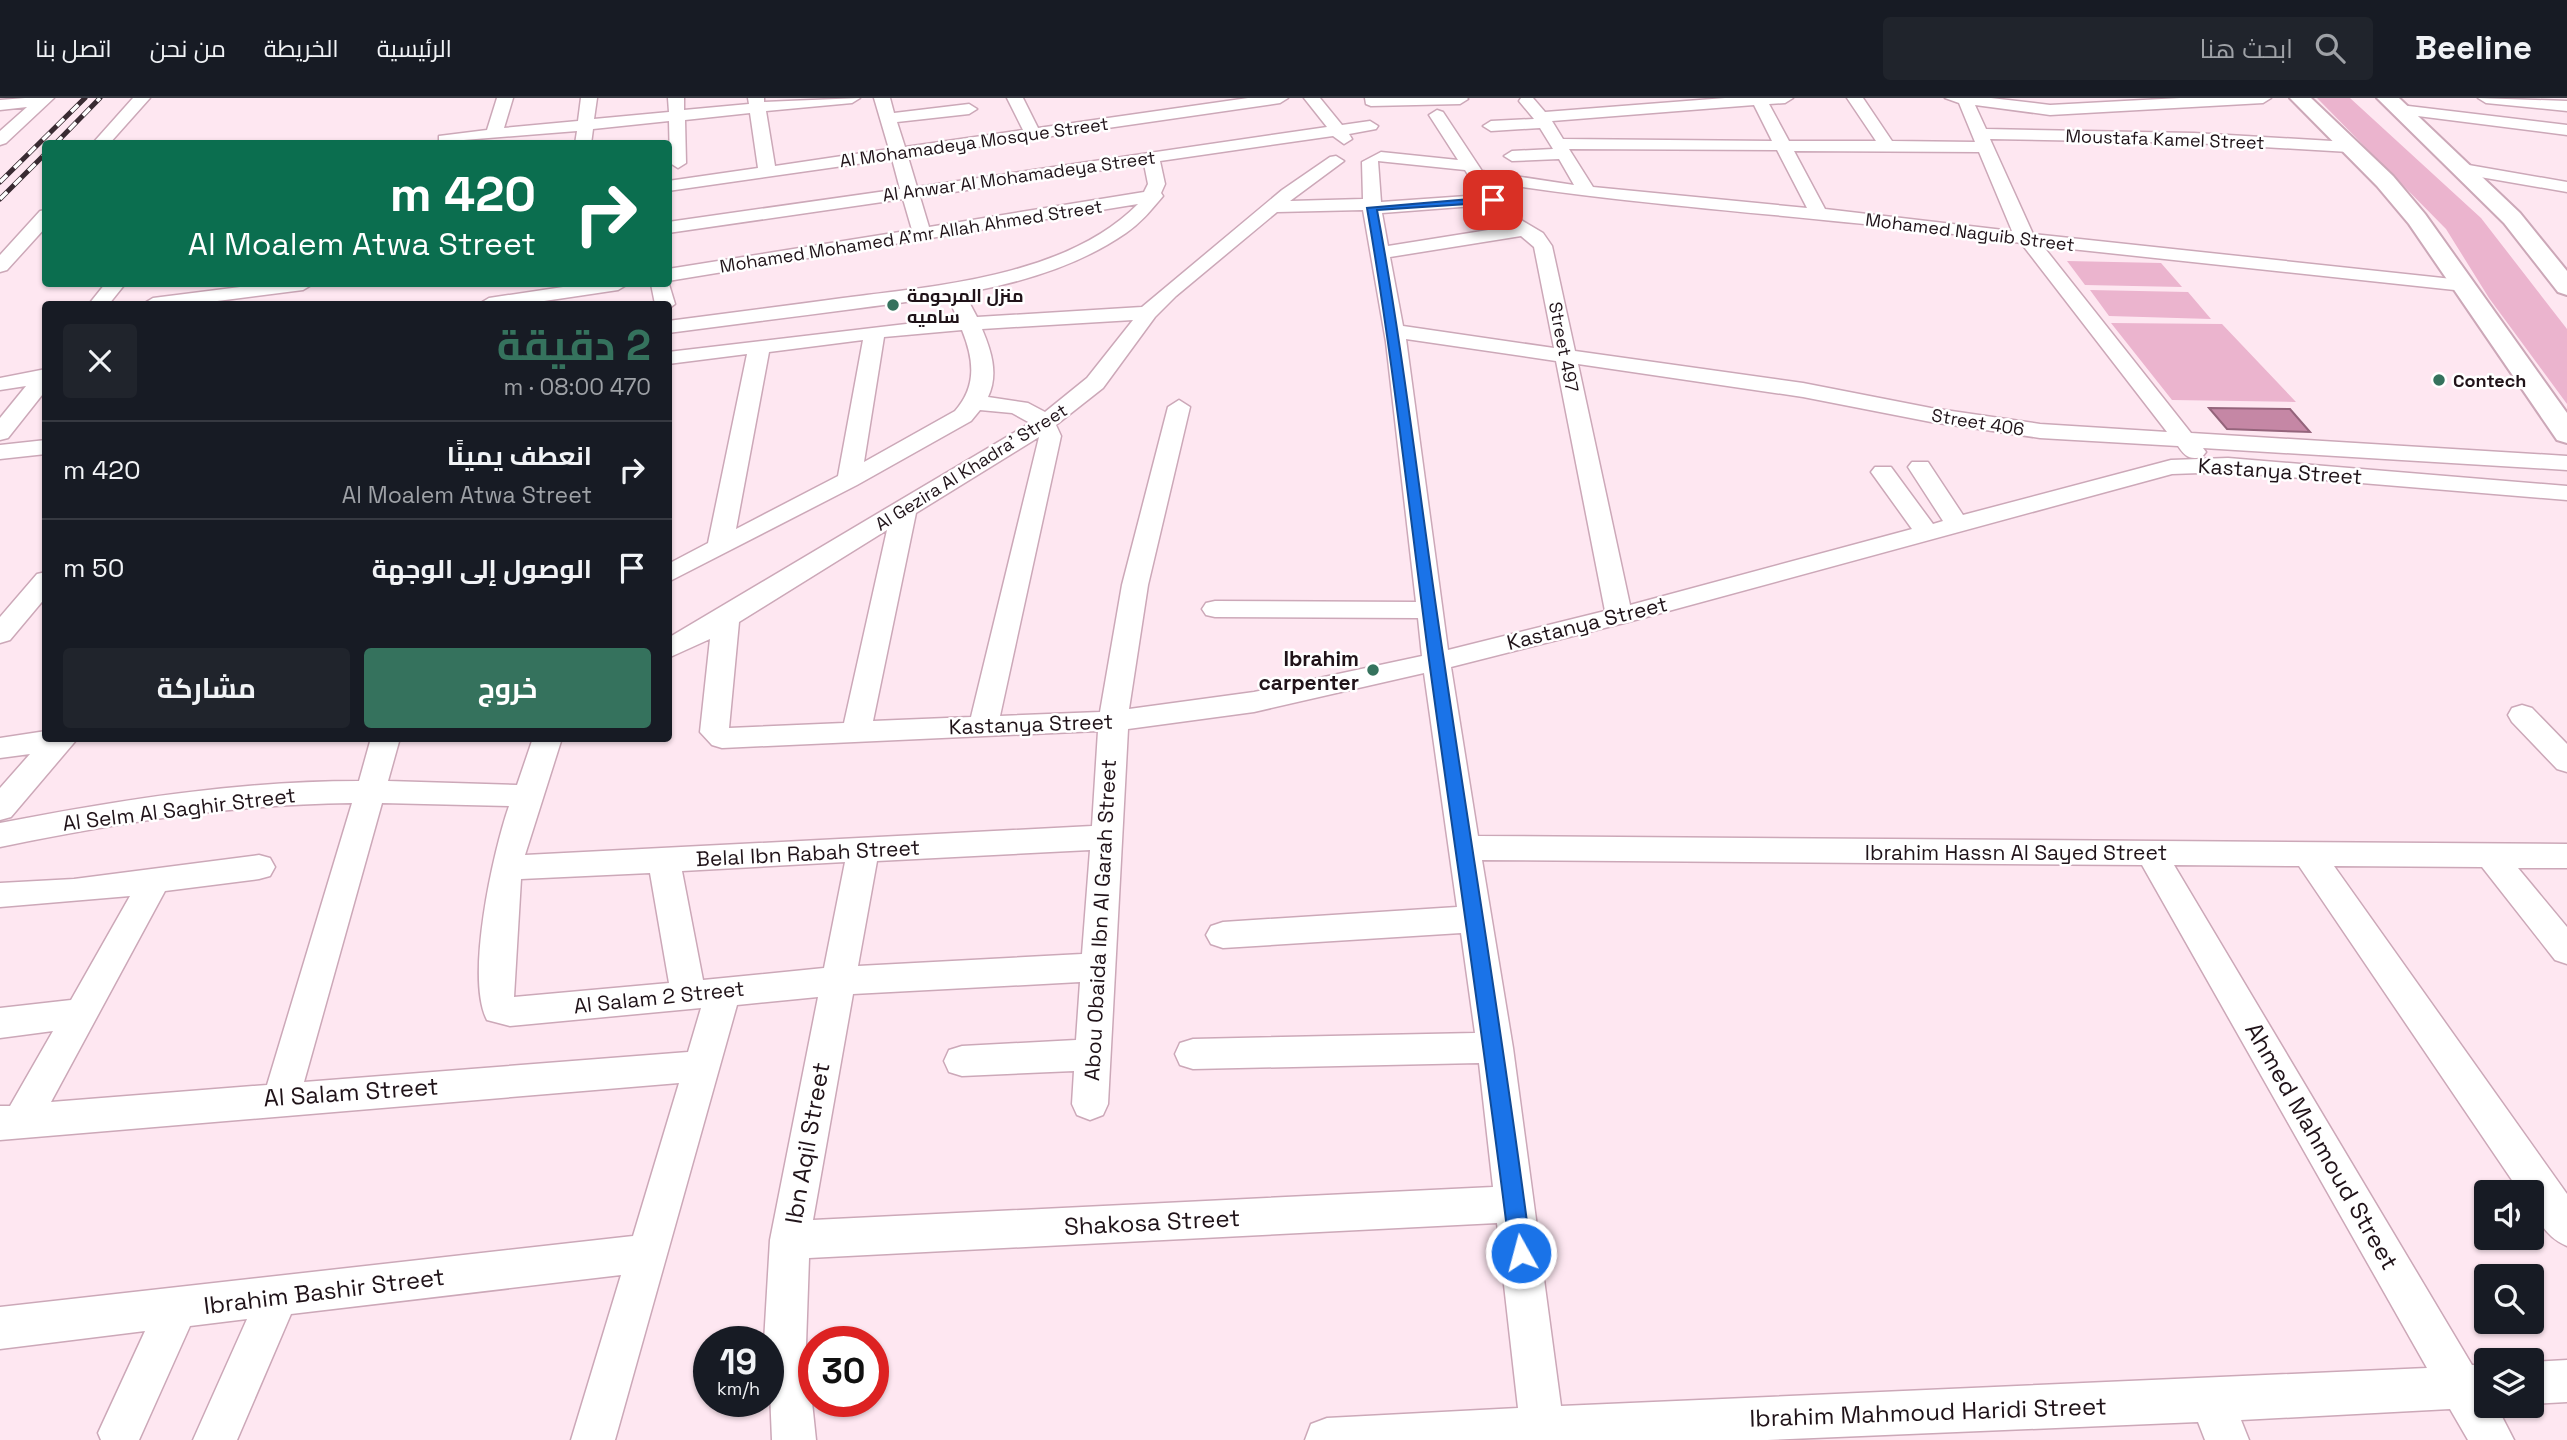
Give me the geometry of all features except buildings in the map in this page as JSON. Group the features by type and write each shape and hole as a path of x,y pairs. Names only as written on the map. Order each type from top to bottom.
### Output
{"main road":[{"path":"2300,98 2393,190 2464,285 2567,434"},
{"path":"2394,104 2512,218 2564,281"}],"street":[{"path":"104,140 142,98"},
{"path":"494,134 505,98"},
{"path":"583,140 589,98"},
{"path":"676,98 678,163"},
{"path":"445,139 494,134 510,138 585,125 676,116 757,103 852,98"},
{"path":"882,98 922,234"},
{"path":"1015,98 1033,134"},
{"name":"Al Mohamadeya Mosque Street","path":"672,185 1033,134 1180,105 1280,98"},
{"path":"1312,98 1341,134 1321,149 1326,157 1336,161 1374,147"},
{"path":"1491,126 1785,98"},
{"path":"1854,98 1887,146"},
{"path":"1960,100 2050,110 2263,98"},
{"path":"2486,98 2567,106"},
{"path":"1460,99 1371,99 1374,147 1372,206 1394,331 1436,659 1495,1048 1542,1427"},
{"path":"0,105 44,100"},
{"path":"0,140 44,100"},
{"path":"1759,100 1820,216"},
{"path":"1960,100 1984,140 2025,238 2202,464"},
{"path":"1527,101 1543,120 1587,192"},
{"path":"757,103 767,172"},
{"path":"2394,104 2567,130"},
{"path":"2172,105 2194,138"},
{"path":"888,118 969,109"},
{"name":"Street 497","path":"1437,115 1505,218 1536,237 1543,246 1619,616"},
{"name":"Al Anwar Al Mohamadeya Street","path":"672,227 1151,157 1341,134 1374,147"},
{"name":"Moustafa Kamel Street","path":"1512,156 1561,149 1887,146 1984,140 2194,138 2349,146"},
{"name":"Mohamed Naguib Street","path":"1374,147 1587,192 1942,226 2025,238 2464,285"},
{"path":"672,325 954,290 995,281 1066,259 1093,244 1143,209 1154,196 1160,182 1158,169 1151,157"},
{"name":"Al Gezira Al Khadra' Street","path":"672,647 726,618 904,510 1045,423 1074,402 1112,364 1148,313 1170,292 1273,207 1336,161"},
{"path":"2463,169 2567,187"},
{"name":"Mohamed Mohamed A'mr Allah Ahmed Street","path":"672,274 1154,196"},
{"path":"1273,207 1372,206 1493,200"},
{"path":"1020,218 1066,231 1093,244"},
{"path":"0,265 42,222"},
{"path":"1379,253 1523,230"},
{"path":"101,301 113,287"},
{"path":"165,301 203,291 258,287"},
{"path":"285,301 297,287"},
{"path":"508,301 599,287"},
{"path":"672,572 945,428 977,403 984,383 984,363 954,290"},
{"path":"672,361 759,347 969,322 1148,313"},
{"name":"Street 406","path":"1394,331 1803,390 1985,424 2187,442 2567,463"},
{"path":"849,480 874,333"},
{"path":"720,547 759,347"},
{"path":"0,384 42,377"},
{"path":"0,433 42,380"},
{"path":"977,403 1018,407 1045,423 1051,436 984,725"},
{"name":"Abou Obaida Ibn Al Garah Street","path":"1090,1104 1108,837 1112,721 1135,585 1179,407"},
{"path":"0,452 42,447"},
{"name":"Kastanya Street","path":"726,618 714,732 717,736 729,739 1112,721 1254,702 1378,676 1436,659 1619,616 2171,467 2202,464 2567,493"},
{"path":"1920,467 1958,526"},
{"path":"1882,472 1928,534"},
{"path":"856,732 904,510"},
{"path":"0,634 42,585"},
{"path":"1215,610 1430,610"},
{"path":"2522,715 2567,762"},
{"path":"0,748 42,742"},
{"path":"0,809 57,742"},
{"path":"282,1097 385,742"},
{"name":"Al Salam 2 Street","path":"547,742 527,796 507,868 498,934 496,1002 499,1010 510,1012 836,981 1099,967"},
{"name":"Al Selm Al Saghir Street","path":"0,835 129,811 220,799 371,792 527,796"},
{"name":"Belal Ibn Rabah Street","path":"507,868 1108,837"},
{"name":"Ibrahim Hassn Al Sayed Street","path":"1465,848 2567,856"},
{"name":"Ibn Aqil Street","path":"794,1440 785,1345 790,1240 836,981 863,849"},
{"name":"Ahmed Mahmoud Street","path":"2151,853 2474,1387"},
{"path":"2308,854 2567,1227"},
{"path":"2490,855 2567,950"},
{"path":"593,1440 702,1066 706,992 664,861"},
{"path":"0,895 154,882 259,867"},
{"path":"11,1121 83,1013 154,882"},
{"path":"1223,935 1475,919"},
{"path":"0,1023 83,1013"},
{"path":"1193,1054 1495,1048"},
{"path":"962,1061 1093,1055"},
{"name":"Al Salam Street","path":"11,1121 282,1097 702,1066"},
{"name":"Shakosa Street","path":"790,1240 1515,1204"},
{"name":"Ibrahim Bashir Street","path":"0,1328 647,1254"},
{"path":"215,1440 278,1296"},
{"path":"120,1433 178,1307"},
{"path":"2544,1382 2567,1381"},
{"name":"Ibrahim Mahmoud Haridi Street","path":"1327,1440 1542,1427 2212,1401 2474,1387"},
{"path":"2212,1401 2227,1440"},
{"name":"Ahmed Mahmoud Street","path":"2485,1418 2492,1440"}],"shaded area":[{"path":"2317,98 2350,98 2481,218 2567,329 2567,404 2489,298 2446,229"},
{"path":"2067,261 2161,263 2182,287 2085,285"},
{"path":"2090,290 2188,292 2211,319 2109,316"},
{"path":"2111,323 2222,324 2296,402 2172,400"},
{"path":"2209,408 2290,409 2310,432 2227,429"}],"railway":[{"path":"42,140 85,98"},
{"path":"59,140 100,98"},
{"path":"0,182 42,140"},
{"path":"0,199 42,157"}],"place":[{"name":"منزل المرحومة ساميه","path":"893,305"},
{"name":"Contech","path":"2439,380"},
{"name":"Ibrahim carpenter","path":"1373,670"}],"route":[{"path":"1493,200 1372,208 1396,342 1436,659 1495,1048 1521,1253"}]}
